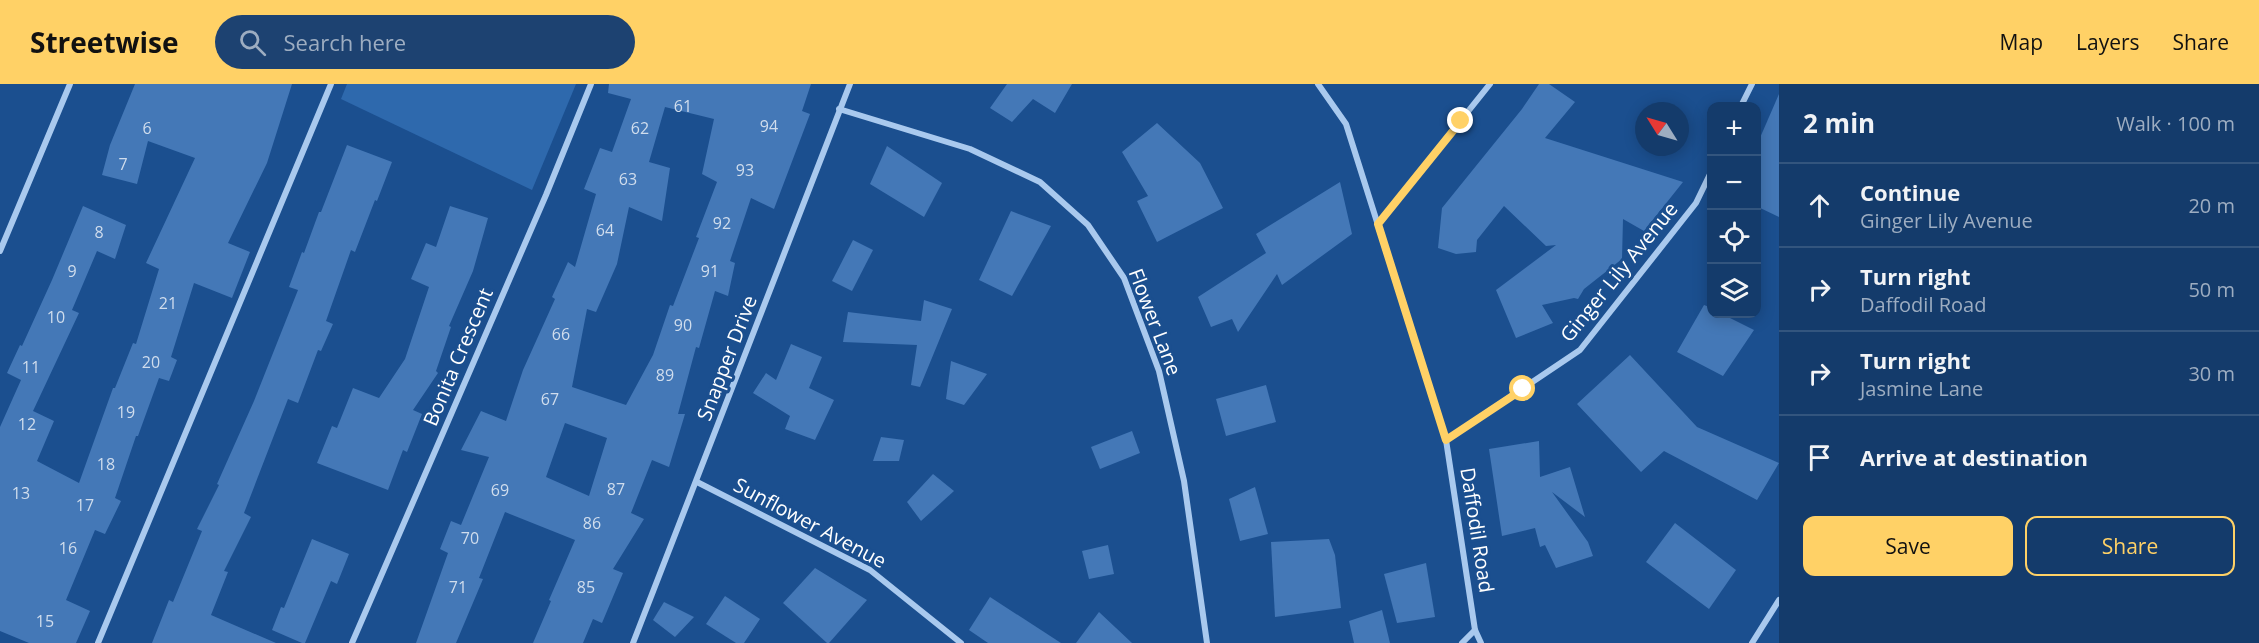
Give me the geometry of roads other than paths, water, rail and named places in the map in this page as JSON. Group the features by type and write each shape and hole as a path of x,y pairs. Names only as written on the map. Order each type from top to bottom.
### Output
{"street":[{"path":"0,250 70,84"},
{"path":"98,643 331,84"},
{"name":"Bonita Crescent","path":"352,643 546,195 591,84"},
{"name":"Snapper Drive","path":"633,643 850,84"},
{"name":"Daffodil Road","path":"1318,84 1346,124 1446,440 1475,630 1481,643"},
{"path":"1378,224 1490,84"},
{"path":"1743,102 1752,84"},
{"name":"Flower Lane","path":"839,109 980,153 1040,182 1088,225 1124,278 1159,371 1184,482 1207,643"},
{"name":"Ginger Lily Avenue","path":"1446,440 1580,350 1696,203 1707,180"},
{"name":"Sunflower Avenue","path":"697,482 870,570 961,643"},
{"path":"1752,643 1779,600"},
{"path":"1462,643 1475,630"}]}
